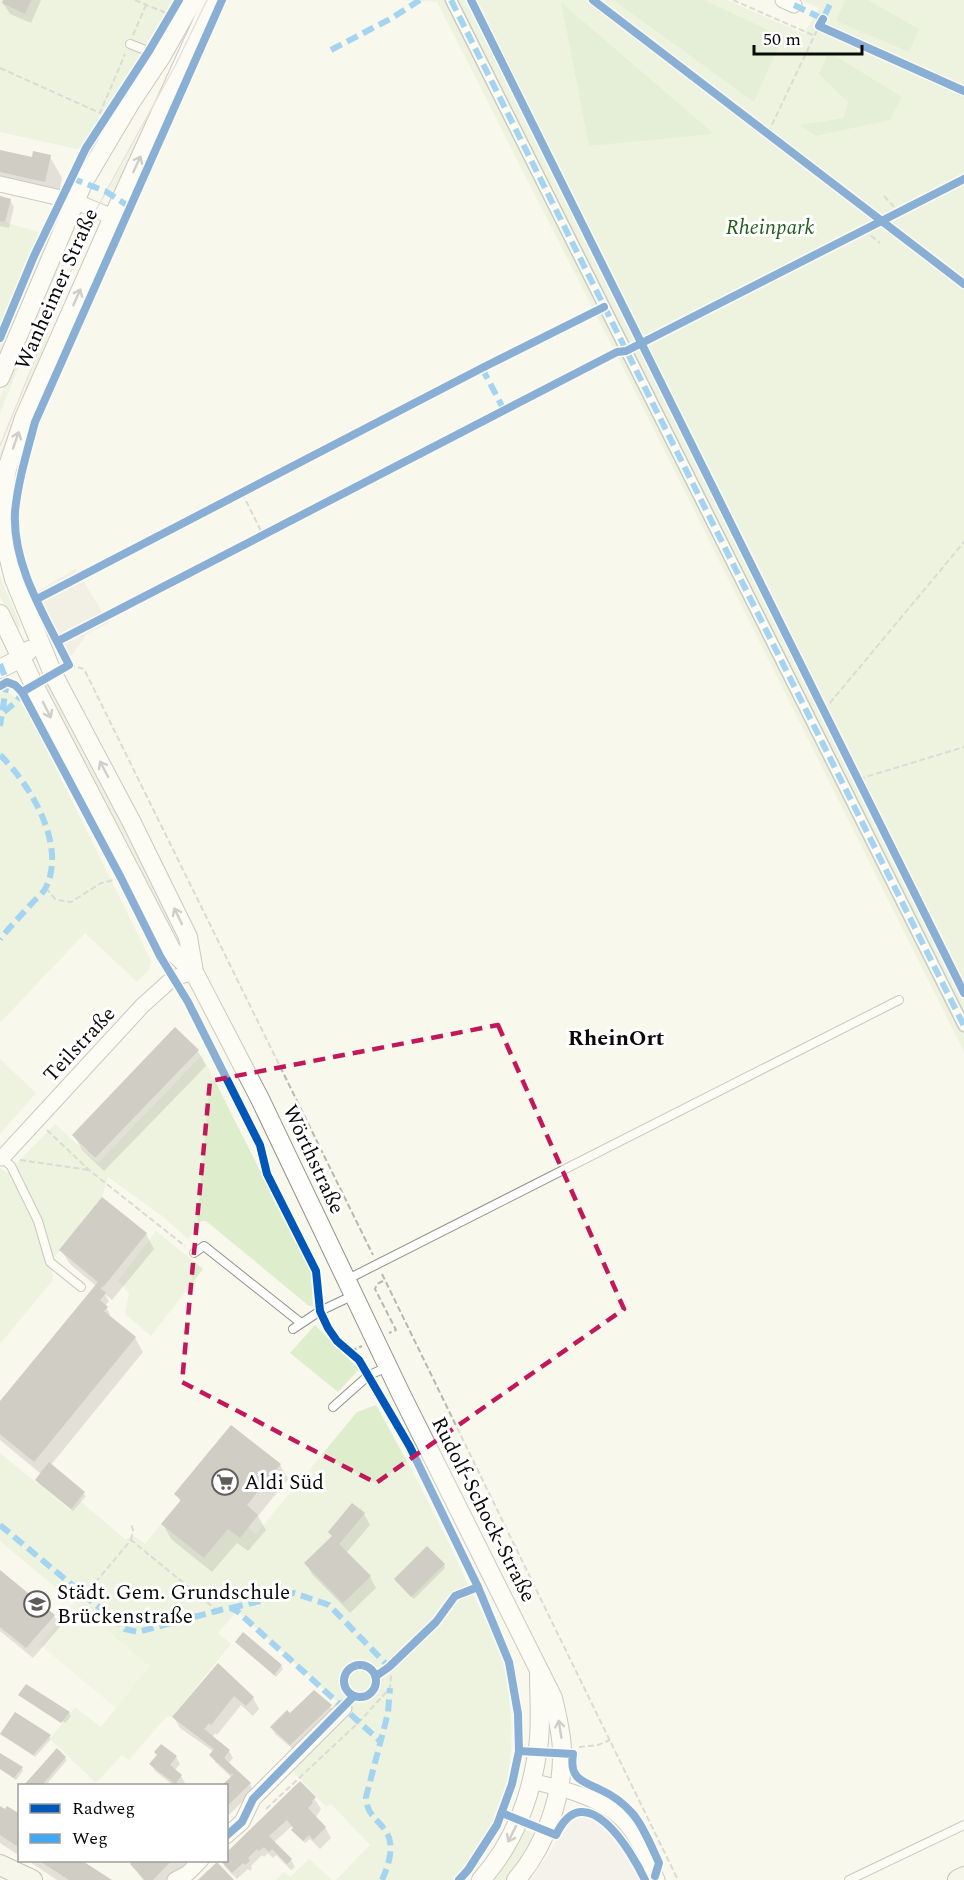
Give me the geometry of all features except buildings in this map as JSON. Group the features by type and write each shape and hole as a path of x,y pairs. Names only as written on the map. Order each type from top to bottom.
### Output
{"main road":[{"path":"0,1864 32,1880"},
{"path":"0,1873 9,1880"},
{"path":"958,1880 964,1877"}],"street":[{"name":"Wanheimer Straße","path":"0,378 74,201 96,159 161,57 193,0"},
{"name":"Wanheimer Straße","path":"39,641 14,579 5,543 1,496 12,452 24,418 212,0"},
{"path":"451,0 964,1026"},
{"path":"0,184 74,201 113,217"},
{"path":"0,614 6,644 21,658"},
{"path":"6,644 39,641"},
{"path":"0,669 21,658 39,641"},
{"name":"Wörthstraße","path":"39,641 53,674 131,821 188,938 194,972 260,1099 388,1367"},
{"name":"Wörthstraße","path":"21,658 172,951 194,972"},
{"name":"Teilstraße","path":"2,1158 142,1006 173,978 194,972"},
{"name":"Rudolf-Schock-Straße","path":"388,1367 553,1698 568,1754 552,1815 541,1841 516,1880"},
{"name":"Rudolf-Schock-Straße","path":"481,1880 506,1846 519,1820 531,1781 538,1753 539,1670"},
{"path":"228,1834 242,1822 253,1799 349,1702"},
{"path":"531,1781 589,1799 616,1814 642,1849 657,1880"},
{"path":"175,1880 188,1873 199,1862"}],"lane":[{"path":"130,44 161,57"},
{"path":"293,1329 350,1288 899,1000"},
{"path":"2,1158 12,1166 38,1221 50,1262 81,1287"},
{"path":"194,1253 204,1246 301,1323"},
{"path":"333,1407 369,1375 388,1367"},
{"path":"353,1666 369,1667 376,1676 375,1687 369,1695 349,1702 344,1687 345,1673 353,1666"},
{"path":"849,1880 964,1825"}],"path":[{"path":"135,0 170,15"},
{"path":"733,0 815,36"},
{"path":"0,69 100,113 146,4"},
{"path":"768,134 819,27"},
{"path":"884,196 898,212"},
{"path":"864,230 880,243"},
{"path":"242,493 263,535"},
{"path":"824,710 964,542"},
{"path":"69,664 84,669"},
{"path":"859,779 964,747"},
{"path":"46,888 56,900 70,902 101,883 121,878"},
{"path":"37,1120 89,1170 194,1253"},
{"path":"2,1158 89,1170"},
{"path":"84,1596 131,1540 133,1530 131,1524"},
{"path":"131,1540 218,1611"},
{"path":"265,1810 359,1722 390,1688 389,1667"},
{"path":"568,1754 578,1748 610,1740"}],"highlighted area":[{"path":"498,1025 624,1309 376,1483 182,1382 210,1081"}],"shaded area":[{"path":"76,569 109,623 87,634 70,658 37,591"},
{"path":"582,1816 593,1818 605,1827 626,1854 639,1880 531,1880 550,1853 567,1822"}],"green space":[{"path":"0,0 174,0 81,150 0,132"},
{"name":"Rheinpark","path":"400,0 727,0 804,34 819,8 801,0 964,0 964,1052 621,364 437,2"},
{"path":"613,0 704,0 783,37 754,102"},
{"path":"845,0 868,0 919,29 909,52 836,21"},
{"path":"561,2 714,134 589,146"},
{"path":"829,52 902,97 890,120 816,136 800,125 843,118 848,102 819,74"},
{"path":"146,122 114,194 108,191"},
{"path":"77,216 79,217 0,413 0,398"},
{"path":"59,217 0,359 0,346 49,231"},
{"path":"0,221 39,232 0,327"},
{"path":"50,325 44,354 0,469 0,453"},
{"path":"0,576 20,626 17,630 0,596"},
{"path":"47,683 87,761 123,819 180,935 181,950 43,685"},
{"path":"7,692 20,701 30,716 151,961 149,970 137,982 85,933 0,1023 0,693"},
{"path":"202,1055 311,1272 313,1306 309,1306 206,1221 201,1221 188,1239 162,1216 108,1177 102,1197 51,1261 53,1280 0,1344 0,1168 7,1173 55,1124 98,1163"},
{"path":"0,1059 36,1093 0,1134"},
{"path":"156,1231 203,1269 151,1336 125,1314 129,1293 118,1281"},
{"path":"315,1325 359,1369 338,1392 290,1353"},
{"path":"376,1405 434,1513 486,1621 503,1663 507,1681 511,1750 502,1796 483,1839 453,1880 336,1880 370,1845 331,1804 326,1807 291,1769 339,1703 237,1611 218,1633 231,1644 172,1717 167,1716 129,1760 122,1755 96,1783 50,1739 75,1707 101,1727 149,1666 0,1541 0,1453 70,1510 79,1500 125,1539 134,1536 145,1544 161,1524 204,1558 228,1529 240,1538 248,1527 256,1534 357,1412"},
{"path":"73,1603 149,1666 116,1708 39,1644"},
{"path":"522,1828 534,1834 525,1853 507,1880 491,1880"},
{"path":"309,1859 332,1880 276,1880 284,1872 290,1877"}],"tram line":[{"path":"0,446 96,210 176,64 207,0"}],"marked path":[{"path":"331,50 392,18 420,0"},
{"path":"451,0 964,1026"},
{"path":"794,5 823,19 832,0"},
{"path":"71,178 105,191 130,207"},
{"path":"482,368 504,410"},
{"path":"0,664 7,682 0,726"},
{"path":"4,712 24,691"},
{"path":"0,755 23,782 33,798 49,834 52,853 51,870 45,889 0,939"},
{"path":"0,1525 125,1629 138,1632 224,1609 231,1608 237,1611 381,1742"},
{"path":"231,1608 294,1593 329,1605 389,1667"},
{"path":"382,1880 390,1857 390,1844 384,1828 368,1809 366,1797 388,1713 390,1688"}],"cycle path":[{"path":"0,338 34,256 86,148 179,0"},
{"path":"22,692 69,665 32,591 19,552 16,532 15,512 18,489 35,422 222,0"},
{"path":"471,0 964,993"},
{"path":"593,0 964,284"},
{"path":"823,19 819,26 964,91"},
{"path":"58,641 617,352 626,351 964,179"},
{"path":"37,599 604,307"},
{"path":"0,686 7,682 15,685 22,692 160,956 188,1002 260,1145 267,1174 316,1271 320,1311 328,1328 337,1341 359,1360 410,1447 478,1587 509,1662 518,1714 519,1751 512,1784 497,1825 459,1880"},
{"path":"376,1676 389,1667 436,1622 455,1596 478,1587"},
{"path":"360,1665 372,1669 376,1681 372,1693 360,1697 348,1693 344,1681 348,1669 360,1665"},
{"path":"228,1834 242,1822 253,1799 354,1696"},
{"path":"519,1751 573,1754 573,1769 578,1778 614,1797 636,1818 659,1863 655,1876"},
{"path":"502,1813 556,1835 568,1818 580,1812 593,1815 606,1823 618,1836 645,1880"}],"place":[{"name":"Aldi Süd","path":"225,1482"},
{"name":"Städt. Gem. Grundschule Brückenstraße","path":"37,1604"}],"district":[{"name":"RheinOrt","path":"616,1037"}]}
